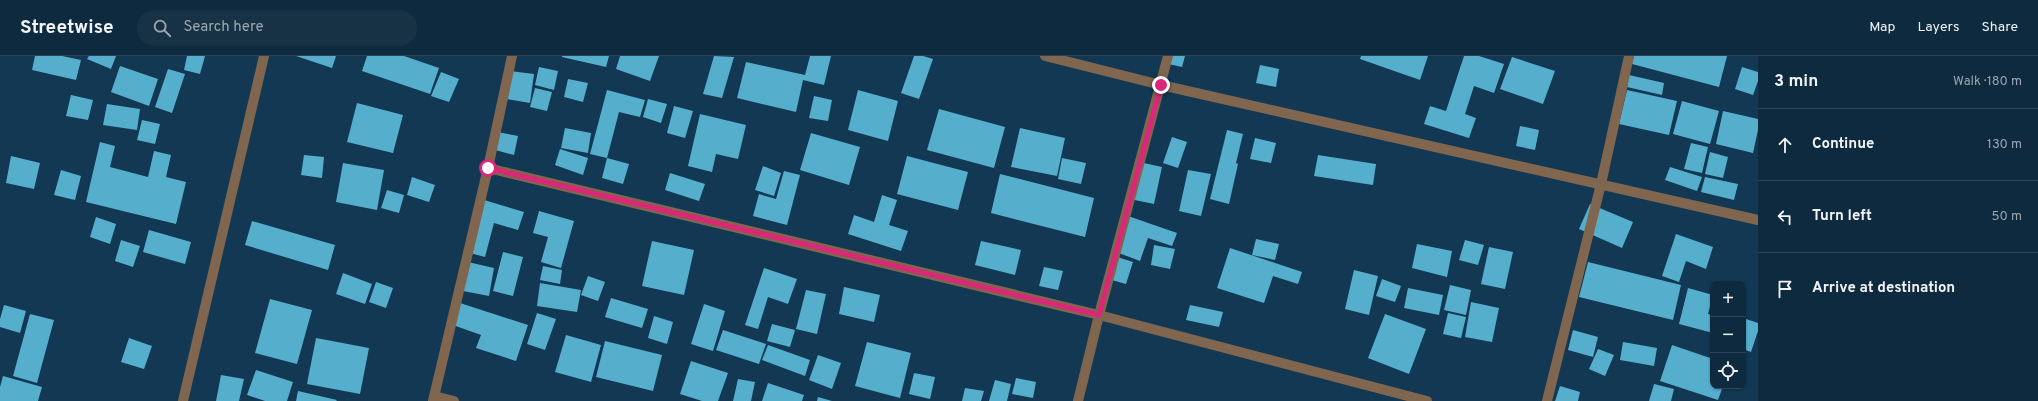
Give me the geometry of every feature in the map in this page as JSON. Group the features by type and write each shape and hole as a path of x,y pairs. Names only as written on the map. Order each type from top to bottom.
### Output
{"street":[{"path":"183,401 264,56"},
{"path":"454,401 433,398 488,168 512,56"},
{"path":"1045,56 1161,85 1758,220"},
{"path":"1078,401 1099,315 1168,56"},
{"path":"1547,401 1601,184 1629,56"},
{"path":"488,168 1099,315 1427,401"}],"building":[{"path":"35,56 62,56 81,60 76,80 32,70"},
{"path":"89,56 116,56 111,69 87,59"},
{"path":"187,56 205,56 200,74 184,70"},
{"path":"296,56 336,56 332,68"},
{"path":"367,56 404,56 439,68 430,94 362,71"},
{"path":"562,56 609,56 606,67"},
{"path":"620,56 659,56 650,81 616,69"},
{"path":"714,56 734,57 722,98 703,94"},
{"path":"810,56 831,56 824,85 803,80 796,112 737,98 746,62 805,75"},
{"path":"914,56 923,56 933,59 919,99 901,93"},
{"path":"1166,56 1185,56 1182,67 1164,63"},
{"path":"1361,56 1428,56 1420,80 1360,59"},
{"path":"1464,56 1479,56 1504,64 1494,93 1474,86 1465,114 1476,118 1469,138 1424,124 1430,106 1446,111"},
{"path":"1634,56 1727,56 1719,87 1632,64"},
{"path":"1512,57 1555,71 1543,104 1500,89"},
{"path":"1260,65 1279,69 1276,87 1256,83"},
{"path":"120,66 158,79 149,106 111,92"},
{"path":"539,67 558,71 554,90 535,85"},
{"path":"1742,67 1758,72 1758,81 1753,95 1735,89"},
{"path":"168,69 185,74 172,113 155,107"},
{"path":"510,71 534,74 530,103 507,99"},
{"path":"441,72 459,79 449,102 431,96"},
{"path":"1629,75 1664,83 1662,95 1627,87"},
{"path":"568,79 588,83 583,102 564,97"},
{"path":"535,88 552,92 547,111 530,107"},
{"path":"607,90 645,100 640,117 619,112 607,158 590,154"},
{"path":"858,90 898,101 888,141 848,130"},
{"path":"1627,90 1677,101 1669,135 1619,124"},
{"path":"71,95 93,100 88,120 66,116"},
{"path":"814,96 832,100 828,121 809,118"},
{"path":"648,99 667,104 661,123 643,117"},
{"path":"1682,101 1719,111 1710,144 1673,134"},
{"path":"357,103 403,115 393,153 347,142"},
{"path":"107,104 140,109 137,130 103,125"},
{"path":"674,106 693,111 685,138 667,133"},
{"path":"939,109 1005,127 994,168 927,150"},
{"path":"1723,111 1758,119 1758,130 1753,153 1716,144"},
{"path":"700,114 746,125 738,159 716,154 712,172 688,166"},
{"path":"142,120 160,124 155,144 137,140"},
{"path":"1520,126 1539,130 1535,150 1516,146"},
{"path":"565,128 591,133 588,153 561,148"},
{"path":"1020,128 1065,138 1057,176 1011,167"},
{"path":"1227,130 1243,134 1229,204 1210,199"},
{"path":"498,132 518,136 514,155 495,150"},
{"path":"811,133 860,147 849,185 800,170"},
{"path":"1172,137 1187,142 1178,168 1163,163"},
{"path":"1255,138 1276,143 1271,163 1250,159"},
{"path":"100,142 115,146 110,167 148,177 154,151 171,155 166,177 186,182 176,224 86,202"},
{"path":"1691,143 1708,147 1702,173 1684,169"},
{"path":"560,149 588,158 583,175 555,165"},
{"path":"1710,152 1728,157 1723,178 1705,174"},
{"path":"304,155 324,157 322,178 301,175"},
{"path":"1318,155 1376,164 1373,185 1314,176"},
{"path":"11,156 40,163 34,189 6,183"},
{"path":"907,156 968,172 958,210 897,194"},
{"path":"607,158 629,164 623,184 602,178"},
{"path":"1062,158 1086,163 1081,184 1058,179"},
{"path":"1139,162 1162,167 1154,204 1130,199"},
{"path":"343,163 384,170 377,210 336,202"},
{"path":"763,166 781,173 774,196 755,190"},
{"path":"1670,167 1702,177 1697,191 1665,180"},
{"path":"61,170 81,176 75,200 54,195"},
{"path":"1188,170 1211,174 1201,216 1179,211"},
{"path":"784,171 800,175 787,225 753,216 759,194 776,199"},
{"path":"670,173 705,184 699,201 665,190"},
{"path":"1000,174 1094,198 1085,237 991,213"},
{"path":"412,177 435,185 429,202 407,195"},
{"path":"1705,177 1738,184 1734,200 1701,192"},
{"path":"387,190 404,195 399,213 381,208"},
{"path":"882,195 897,200 889,225 908,231 901,251 848,234 854,215 874,222"},
{"path":"484,200 524,212 518,230 494,223 485,257 470,253"},
{"path":"1590,204 1633,222 1622,248 1579,229"},
{"path":"539,211 574,221 561,268 541,262 548,237 533,233"},
{"path":"1128,216 1177,233 1172,246 1148,238 1140,261 1116,252"},
{"path":"96,217 116,224 110,244 90,237"},
{"path":"252,221 335,245 328,270 245,245"},
{"path":"149,230 191,242 185,264 143,252"},
{"path":"1676,234 1713,247 1706,269 1686,261 1679,282 1662,276"},
{"path":"1256,239 1279,244 1275,260 1252,255"},
{"path":"121,240 140,246 133,267 115,261"},
{"path":"1465,240 1484,245 1478,265 1459,260"},
{"path":"652,241 694,250 684,295 642,286"},
{"path":"981,241 1021,250 1015,275 975,265"},
{"path":"1417,244 1452,251 1447,277 1412,268"},
{"path":"1154,245 1175,249 1170,269 1151,265"},
{"path":"1489,247 1513,252 1505,289 1481,284"},
{"path":"1230,248 1302,272 1298,284 1273,276 1264,303 1217,288"},
{"path":"503,252 523,257 513,296 493,291"},
{"path":"1114,256 1133,262 1126,284 1108,279"},
{"path":"468,262 494,268 489,296 463,291"},
{"path":"1588,262 1681,285 1673,320 1579,297"},
{"path":"543,266 562,270 560,284 540,280"},
{"path":"1044,267 1063,271 1058,290 1039,286"},
{"path":"764,268 797,279 788,304 768,297 758,329 745,325"},
{"path":"1354,270 1378,276 1369,315 1345,309"},
{"path":"343,273 372,284 365,304 336,294"},
{"path":"588,276 605,282 598,301 581,295"},
{"path":"1382,279 1401,286 1395,302 1376,296"},
{"path":"376,282 393,288 386,308 369,302"},
{"path":"540,283 581,290 577,312 537,306"},
{"path":"1450,285 1471,290 1466,315 1444,310"},
{"path":"844,287 880,295 874,322 839,314"},
{"path":"1408,288 1443,295 1439,315 1404,308"},
{"path":"1688,288 1710,294 1710,306 1708,314 1710,314 1710,332 1679,324"},
{"path":"806,290 826,294 817,334 796,329"},
{"path":"611,298 648,309 642,328 605,317"},
{"path":"270,299 312,310 297,364 255,353"},
{"path":"1471,302 1499,308 1492,342 1465,337"},
{"path":"460,303 528,325 516,361 476,348 481,335 453,325"},
{"path":"704,304 725,311 713,351 691,344"},
{"path":"4,305 26,311 20,333 0,327 0,319"},
{"path":"1190,305 1223,312 1219,327 1186,320"},
{"path":"537,313 556,319 545,350 527,344"},
{"path":"1448,313 1466,317 1461,338 1443,334"},
{"path":"30,314 54,320 37,383 13,376"},
{"path":"1385,314 1426,329 1409,374 1368,358"},
{"path":"654,316 673,322 667,344 648,338"},
{"path":"1746,319 1758,323 1758,331 1751,352 1746,350"},
{"path":"772,324 795,330 790,347 767,341"},
{"path":"723,330 766,344 759,364 716,350"},
{"path":"1573,330 1598,337 1593,357 1568,350"},
{"path":"566,335 601,345 591,382 555,372"},
{"path":"129,338 152,346 144,369 121,362"},
{"path":"316,338 369,348 360,394 307,384"},
{"path":"605,341 662,355 653,391 596,377"},
{"path":"867,342 911,353 900,398 855,386"},
{"path":"1623,342 1657,348 1654,366 1620,360"},
{"path":"768,345 810,360 805,376 762,360"},
{"path":"1672,345 1710,358 1710,389 1722,389 1718,400 1660,381"},
{"path":"1598,349 1614,355 1605,376 1589,369"},
{"path":"818,355 841,363 832,389 809,380"},
{"path":"691,361 728,373 718,401 702,401 680,394"},
{"path":"256,370 293,382 287,401 265,401 247,395"},
{"path":"914,373 935,377 930,399 909,394"},
{"path":"221,375 244,379 239,401 216,401"},
{"path":"3,376 42,387 38,401 0,401 0,387"},
{"path":"1016,378 1036,382 1033,398 1012,394"},
{"path":"738,379 755,382 751,401 733,401"},
{"path":"995,380 1011,384 1007,401 989,401"},
{"path":"768,383 804,395 802,401 762,401"},
{"path":"1654,384 1674,389 1671,401 1649,401"},
{"path":"1560,386 1580,392 1578,401 1555,401"},
{"path":"965,388 984,391 981,401 962,401"},
{"path":"298,391 337,400 296,401"},
{"path":"818,397 832,401 817,401"}],"route":[{"path":"488,168 1099,315 1161,85"}]}
